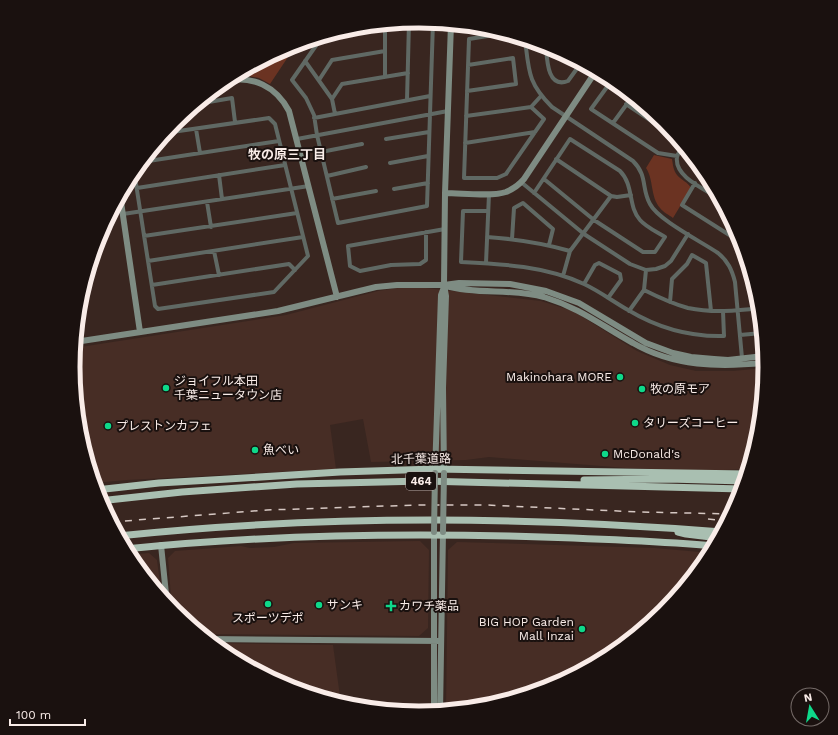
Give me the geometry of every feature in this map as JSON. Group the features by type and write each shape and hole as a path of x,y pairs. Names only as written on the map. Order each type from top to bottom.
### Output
{"highway":[{"name":"北千葉道路","path":"102,489 159,483 340,472 444,471 741,474"},
{"path":"554,484 576,480 668,479 739,481"},
{"name":"北千葉道路","path":"107,500 182,492 305,484 424,481 736,489"},
{"path":"124,536 232,527 350,521 454,520 546,522 716,532"},
{"path":"665,528 686,534 713,537"},
{"path":"133,549 233,541 434,533 638,540 708,545"}],"street":[{"path":"407,100 409,28"},
{"path":"316,44 292,80 306,98 314,118 338,223 427,206 433,29"},
{"path":"385,30 385,77"},
{"path":"434,706 443,533 443,388 446,296 444,285 445,193 451,30"},
{"path":"489,36 469,39 464,178 497,178 502,177 509,171 544,119 531,107"},
{"path":"526,45 531,78 541,96 552,107 633,161 642,172 646,192 652,208 660,216 718,253 726,261 733,276 742,358"},
{"path":"318,80 332,60 385,50"},
{"path":"547,53 548,69 555,81 559,83 568,82 578,67"},
{"path":"467,91 516,84 513,58 468,65"},
{"path":"305,61 332,99 335,114"},
{"path":"332,99 342,84 408,73"},
{"path":"445,193 489,194 506,192 515,187 521,182 593,75"},
{"path":"239,79 258,82 273,90 282,99 289,111 337,297"},
{"path":"609,85 591,109 658,153 677,156"},
{"path":"314,118 430,96"},
{"path":"466,116 531,107 541,96"},
{"path":"207,102 232,98 236,122"},
{"path":"613,123 629,100"},
{"path":"626,104 655,124"},
{"path":"297,139 448,110"},
{"path":"136,181 155,306 158,309 274,292 308,256 275,124 269,118 175,132"},
{"path":"196,129 200,153"},
{"path":"386,139 429,132"},
{"path":"465,143 535,132"},
{"path":"534,193 570,138 620,171 628,182 635,213 639,219 665,238 655,252 643,252 594,220 544,179"},
{"path":"150,161 279,141"},
{"path":"321,152 362,144"},
{"path":"680,151 677,156 679,170 684,176 695,184 709,192"},
{"path":"390,163 428,156"},
{"path":"556,159 611,196 631,194"},
{"path":"137,188 285,165"},
{"path":"327,176 366,167"},
{"path":"219,175 222,199"},
{"path":"521,182 584,234 630,264 646,270 665,266 671,261 688,234"},
{"path":"394,189 428,183"},
{"path":"695,184 682,205 733,237"},
{"path":"123,214 309,186"},
{"path":"332,200 376,191"},
{"path":"486,263 489,194"},
{"path":"563,276 570,251 611,196"},
{"path":"207,202 211,226"},
{"path":"512,239 514,208 523,203 553,229 549,245"},
{"path":"122,205 140,332"},
{"path":"488,211 463,210 461,262 521,266 563,276 584,284 629,311 655,324 694,335 724,336 723,311"},
{"path":"144,236 297,213"},
{"path":"426,232 426,260 420,264 391,265 360,271 350,266 348,246 426,232 445,229"},
{"path":"148,261 303,237"},
{"path":"487,238 512,239 549,245 570,251"},
{"path":"214,251 219,275"},
{"path":"670,302 672,279 687,264 692,255 706,263 711,311"},
{"path":"584,284 595,265 599,263 620,274 621,280 608,298"},
{"path":"152,285 289,264 295,270"},
{"path":"629,311 644,290 646,270"},
{"path":"80,341 278,311 364,290 387,286 444,285 459,283 510,284 546,291 579,303 636,338 673,352 703,358 728,360 758,357"},
{"path":"444,285 459,290 510,291 544,297 566,305 591,317 643,349 683,362 714,366 758,363"},
{"path":"440,706 434,533 441,295 444,285"},
{"path":"644,290 670,302 688,308 711,311 737,311 753,309"},
{"path":"740,335 757,333"},
{"path":"161,546 166,593"},
{"path":"215,639 438,641"}],"shaded area":[{"path":"290,53 270,84 259,78 245,75"},
{"path":"654,155 672,159 673,167 676,173 691,188 673,218 661,209 655,198 646,168"},
{"path":"404,287 426,288 541,301 573,311 637,351 670,365 696,371 733,371 758,369 756,412 742,469 701,471 626,468 489,457 466,460 371,462 363,419 330,425 336,469 100,482 91,455 82,412 80,390 80,347 286,315 378,291"},
{"path":"420,541 429,550 428,628 419,636 208,634 171,599 168,558 175,551 241,546 250,548 274,547 294,543"},
{"path":"457,542 655,548 703,552 688,574 659,608 626,637 589,662 528,689 485,700 446,706 448,550"},
{"path":"149,553 157,560 161,587 150,574 136,554"},
{"path":"221,643 333,645 340,697 310,689 269,672 249,662"}],"railway":[{"path":"117,522 267,510 417,505 486,505 639,512 725,514"},
{"path":"708,519 722,520"}],"place":[{"name":"Makinohara MORE","path":"620,377"},
{"name":"ジョイフル本田 千葉ニュータウン店","path":"166,388"},
{"name":"牧の原モア","path":"642,389"},
{"name":"タリーズコーヒー","path":"635,423"},
{"name":"プレストンカフェ","path":"108,426"},
{"name":"魚べい","path":"255,450"},
{"name":"McDonald's","path":"605,454"},
{"name":"スポーツデポ","path":"268,604"},
{"name":"サンキ","path":"319,605"},
{"name":"カワチ薬品","path":"391,606"},
{"name":"BIG HOP Garden Mall Inzai","path":"582,629"}],"district":[{"name":"牧の原三丁目","path":"287,154"}]}
